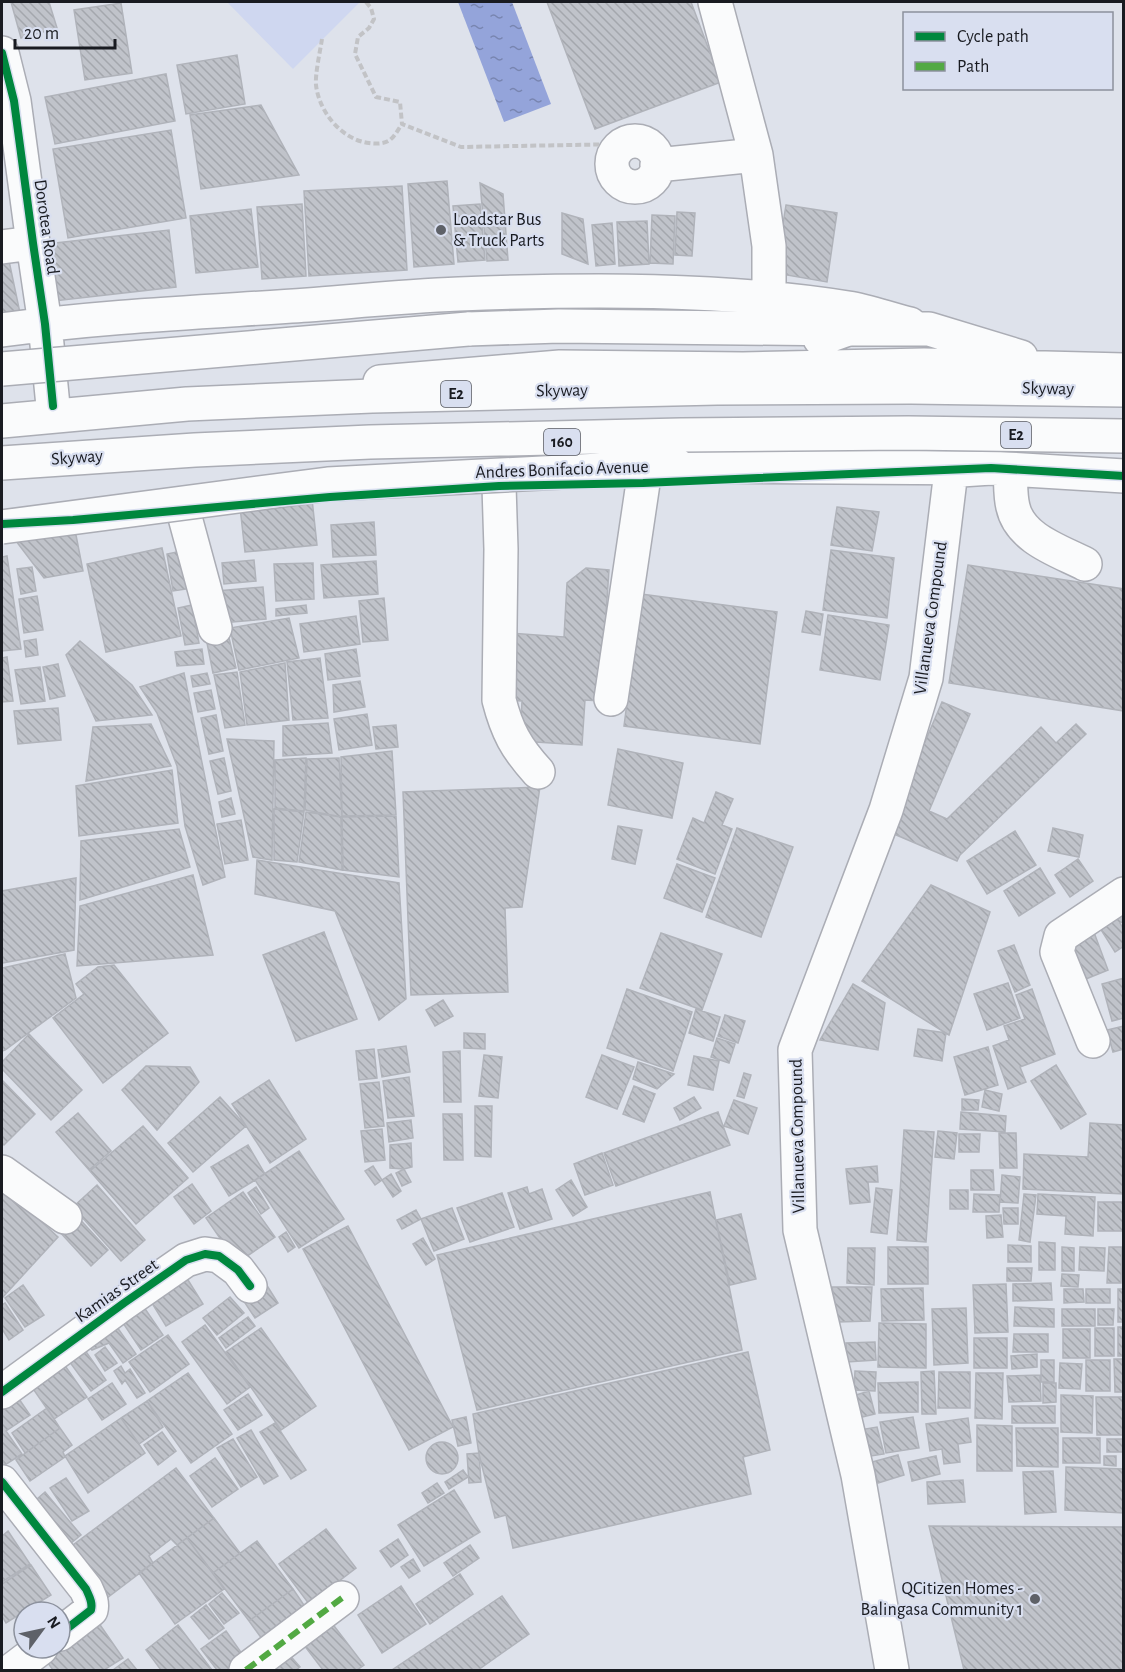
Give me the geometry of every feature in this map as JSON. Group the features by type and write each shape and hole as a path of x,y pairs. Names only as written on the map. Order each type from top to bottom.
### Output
{"main road":[{"path":"715,2 756,155 769,246 769,299"},
{"name":"Dorotea Road","path":"2,53 14,101 17,245 45,324 53,406"},
{"path":"625,144 632,142 648,145 653,151 657,165 756,155"},
{"path":"2,330 161,314 458,294 604,291 714,294 850,308 1061,369"},
{"path":"2,369 468,329 559,327 929,329"},
{"path":"743,369 848,329"},
{"path":"2,411 189,392 376,382 560,367 743,369 924,365 1124,370"},
{"name":"Skyway","path":"2,421 187,404 372,396 729,388 911,387 1124,390"},
{"name":"Andres Bonifacio Avenue","path":"2,469 55,462 343,448 991,430 1124,436"},
{"name":"Skyway","path":"2,464 195,450 394,442 681,435 1124,436"},
{"path":"2,526 328,484 678,466 1001,469 1013,509 1028,532 1040,541 1085,564"},
{"name":"Andres Bonifacio Avenue","path":"2,526 330,497 500,486 643,483 1001,469 1124,476"},
{"name":"Villanueva Compound","path":"892,1671 858,1475 800,1230 795,1050 886,810 926,678 951,471"},
{"path":"611,699 643,483"},
{"path":"500,486 499,700 504,720 521,754 538,772"},
{"path":"183,510 215,628"},
{"path":"1093,1041 1057,952 1061,936 1124,894"},
{"path":"2,1172 64,1217"},
{"name":"Kamias Street","path":"2,1392 186,1260 206,1254 219,1256 238,1270 250,1286"},
{"path":"2,1482 86,1589 91,1599 91,1610 72,1625"},
{"path":"246,1671 342,1598"},
{"path":"12,1671 26,1660"}],"path":[{"path":"322,39 316,85 321,104 329,118 350,138 364,143 376,144 391,140 402,124 400,102 376,97 355,54 358,37 369,28 374,19 371,8 366,2"},
{"path":"402,124 461,147 625,144"}],"shaded area":[{"path":"227,2 360,2 293,69"}],"water":[{"path":"458,2 512,2 551,104 504,122"}],"building":[{"path":"11,2 49,2 57,28 21,38"},
{"path":"547,2 691,2 721,82 595,129"},
{"path":"121,3 132,73 85,80 74,10"},
{"path":"237,55 245,104 186,114 177,65"},
{"path":"166,74 175,121 55,144 45,97"},
{"path":"261,105 299,175 201,189 190,115"},
{"path":"171,130 186,218 68,238 53,149"},
{"path":"447,181 454,264 414,267 408,184"},
{"path":"480,183 503,194 508,260 487,261"},
{"path":"402,186 407,270 309,276 304,191"},
{"path":"302,204 306,276 262,279 257,207"},
{"path":"480,204 485,260 458,262 453,206"},
{"path":"786,205 837,213 827,282 775,273"},
{"path":"251,209 258,267 196,273 190,216"},
{"path":"677,212 695,213 692,256 675,255"},
{"path":"562,213 583,219 588,264 562,254"},
{"path":"652,215 675,216 673,264 650,263"},
{"path":"647,221 649,264 619,266 617,222"},
{"path":"612,223 615,264 596,266 592,225"},
{"path":"169,230 176,287 54,301 47,244"},
{"path":"8,256 20,313 2,317 2,257"},
{"path":"312,499 317,545 245,552 240,507"},
{"path":"837,507 879,512 872,551 831,545"},
{"path":"374,522 376,555 333,557 331,525"},
{"path":"75,530 83,571 44,578 16,541"},
{"path":"162,548 181,636 106,652 87,564"},
{"path":"831,550 894,558 887,618 823,610"},
{"path":"181,551 200,587 173,591 167,554"},
{"path":"7,556 21,649 2,651 2,557"},
{"path":"254,560 256,581 224,584 222,563"},
{"path":"376,561 378,594 324,598 321,565"},
{"path":"313,563 314,599 276,601 274,564"},
{"path":"968,565 1124,589 1124,711 949,683"},
{"path":"32,567 36,591 21,594 17,569"},
{"path":"586,568 609,570 600,701 585,700 582,745 520,741 522,701 506,700 510,633 564,637 567,583"},
{"path":"263,587 266,619 221,623 217,591"},
{"path":"641,594 777,612 760,744 624,726"},
{"path":"37,596 43,630 24,633 19,599"},
{"path":"384,598 388,640 363,642 359,601"},
{"path":"192,605 199,643 185,645 178,608"},
{"path":"306,605 307,613 276,616 276,609"},
{"path":"806,611 823,614 820,635 802,632"},
{"path":"828,615 889,625 880,680 820,670"},
{"path":"356,616 360,644 304,652 300,624"},
{"path":"289,618 299,658 239,670 230,628"},
{"path":"227,629 236,668 213,673 205,633"},
{"path":"36,639 38,655 26,657 24,641"},
{"path":"80,641 132,685 152,715 96,721 66,655"},
{"path":"202,649 204,664 177,666 175,652"},
{"path":"356,649 360,676 328,680 325,654"},
{"path":"7,657 13,701 2,702 2,658"},
{"path":"320,658 328,718 293,720 287,662"},
{"path":"285,663 289,720 247,725 240,672"},
{"path":"58,664 65,696 50,699 43,667"},
{"path":"40,667 45,701 21,704 15,670"},
{"path":"237,672 245,725 225,728 214,675"},
{"path":"184,673 225,877 203,885 185,826 177,766 157,713 140,687"},
{"path":"207,673 210,684 193,687 191,676"},
{"path":"360,681 365,707 334,712 333,685"},
{"path":"211,690 215,709 198,712 194,693"},
{"path":"942,702 970,714 929,811 947,819 1041,727 1056,743 1076,724 1086,734 960,855 957,861 887,831"},
{"path":"58,708 61,740 18,744 14,711"},
{"path":"367,714 372,745 339,750 334,719"},
{"path":"216,715 223,751 209,754 201,718"},
{"path":"328,723 332,753 283,756 283,726"},
{"path":"151,724 171,766 86,781 93,727"},
{"path":"396,725 398,747 376,749 373,727"},
{"path":"227,739 274,741 272,860 253,857"},
{"path":"618,749 683,763 672,818 608,805"},
{"path":"392,751 396,815 342,816 341,757"},
{"path":"224,758 231,791 218,794 210,761"},
{"path":"306,758 304,811 275,808 275,760"},
{"path":"339,758 342,817 305,810 307,759"},
{"path":"172,770 178,823 79,836 76,786"},
{"path":"540,787 522,907 505,908 508,992 411,995 403,792"},
{"path":"716,792 733,799 722,825 732,829 715,874 677,859 693,818 704,823"},
{"path":"231,798 235,814 222,817 219,802"},
{"path":"274,809 304,812 297,862 274,860"},
{"path":"306,812 341,817 342,870 299,862"},
{"path":"396,816 399,877 343,870 342,817"},
{"path":"241,820 248,860 225,864 217,824"},
{"path":"618,826 642,830 635,864 612,859"},
{"path":"737,828 793,847 761,937 706,917"},
{"path":"1053,828 1083,835 1079,857 1048,851"},
{"path":"179,829 190,867 80,900 81,841"},
{"path":"1015,831 1036,865 987,894 967,861"},
{"path":"1078,859 1093,881 1070,897 1055,875"},
{"path":"257,860 399,883 406,999 379,1020 335,911 255,894"},
{"path":"677,864 715,878 702,912 664,898"},
{"path":"1040,868 1055,893 1019,916 1004,891"},
{"path":"193,875 213,955 77,966 80,906"},
{"path":"76,878 74,950 2,963 2,891"},
{"path":"931,885 990,912 949,1035 862,981"},
{"path":"1124,909 1124,921 1120,923 1124,930 1124,946 1115,952 1098,925"},
{"path":"1092,927 1108,970 1086,979 1069,936"},
{"path":"324,932 357,1019 296,1041 263,955"},
{"path":"661,933 722,954 702,1010 640,988"},
{"path":"1014,945 1030,985 1015,992 998,951"},
{"path":"65,954 76,998 2,1051 2,968"},
{"path":"114,965 168,1033 103,1083 53,1018 84,994 76,984 98,967"},
{"path":"1124,978 1124,1018 1112,1021 1102,984"},
{"path":"1008,983 1020,1018 987,1030 974,994"},
{"path":"853,984 885,1003 878,1050 820,1040"},
{"path":"627,989 692,1012 673,1071 607,1048"},
{"path":"1032,989 1055,1054 1020,1067 1026,1082 1008,1089 993,1046 1009,1040 1004,1026 1025,1019 1016,995"},
{"path":"443,1000 453,1016 435,1026 426,1010"},
{"path":"696,1009 720,1017 713,1041 689,1033"},
{"path":"725,1015 745,1021 738,1043 718,1036"},
{"path":"1124,1026 1124,1049 1113,1052 1107,1030"},
{"path":"918,1029 946,1033 942,1061 914,1056"},
{"path":"464,1033 485,1034 485,1049 464,1048"},
{"path":"29,1034 82,1090 51,1120 2,1069 2,1062"},
{"path":"717,1038 735,1044 729,1063 711,1057"},
{"path":"406,1046 410,1072 382,1077 378,1050"},
{"path":"988,1047 998,1085 965,1095 954,1057"},
{"path":"374,1049 377,1078 359,1080 356,1051"},
{"path":"460,1051 461,1102 444,1102 443,1052"},
{"path":"484,1055 502,1057 498,1098 479,1096"},
{"path":"602,1055 634,1067 617,1109 586,1097"},
{"path":"694,1056 719,1061 713,1090 688,1085"},
{"path":"638,1062 674,1074 657,1089 633,1079"},
{"path":"1056,1065 1086,1114 1061,1129 1031,1081"},
{"path":"146,1066 190,1067 199,1082 157,1130 122,1090"},
{"path":"744,1073 751,1075 744,1098 737,1096"},
{"path":"409,1077 414,1116 388,1118 383,1081"},
{"path":"2,1080 35,1114 4,1145 2,1143"},
{"path":"269,1080 306,1139 270,1163 232,1104"},
{"path":"379,1082 384,1126 365,1128 360,1084"},
{"path":"634,1086 655,1094 644,1122 623,1114"},
{"path":"985,1090 1002,1094 999,1111 982,1107"},
{"path":"220,1097 246,1126 193,1172 168,1143"},
{"path":"694,1097 701,1108 680,1120 674,1108"},
{"path":"962,1099 979,1100 978,1110 962,1110"},
{"path":"734,1100 757,1108 748,1134 724,1126"},
{"path":"475,1106 492,1106 491,1157 475,1156"},
{"path":"718,1112 730,1145 616,1186 604,1153"},
{"path":"961,1112 1006,1116 1005,1132 960,1129"},
{"path":"78,1113 111,1151 89,1170 56,1132"},
{"path":"443,1114 462,1114 463,1160 444,1160"},
{"path":"411,1120 413,1138 389,1142 387,1123"},
{"path":"1090,1123 1124,1125 1124,1194 1023,1189 1024,1154 1088,1157"},
{"path":"143,1126 188,1178 136,1224 90,1171"},
{"path":"382,1129 385,1160 365,1162 361,1131"},
{"path":"904,1130 934,1132 926,1242 897,1240"},
{"path":"938,1131 957,1133 954,1159 935,1157"},
{"path":"999,1133 1016,1133 1017,1168 1000,1168"},
{"path":"959,1134 980,1134 979,1152 959,1152"},
{"path":"411,1143 412,1167 390,1168 390,1145"},
{"path":"248,1145 265,1174 229,1196 211,1167"},
{"path":"299,1151 344,1219 299,1248 255,1180"},
{"path":"602,1153 613,1185 585,1195 574,1164"},
{"path":"373,1166 382,1180 375,1185 365,1171"},
{"path":"877,1166 878,1182 868,1182 870,1202 850,1204 846,1169"},
{"path":"404,1169 411,1182 402,1186 396,1173"},
{"path":"971,1170 993,1170 994,1190 971,1190"},
{"path":"391,1174 401,1191 393,1197 382,1180"},
{"path":"1002,1175 1020,1177 1018,1203 1000,1202"},
{"path":"571,1180 587,1207 573,1216 556,1190"},
{"path":"192,1184 211,1211 194,1224 174,1197"},
{"path":"2,1185 58,1237 2,1298"},
{"path":"97,1185 145,1240 121,1261 73,1207"},
{"path":"256,1187 269,1208 261,1214 248,1193"},
{"path":"527,1187 529,1194 542,1189 552,1219 520,1229 508,1193"},
{"path":"876,1188 892,1190 887,1234 871,1232"},
{"path":"950,1190 968,1190 968,1209 950,1209"},
{"path":"243,1192 275,1237 237,1263 206,1218"},
{"path":"710,1192 742,1350 477,1410 437,1255"},
{"path":"502,1193 514,1227 470,1242 457,1208"},
{"path":"974,1194 1000,1195 999,1212 973,1212"},
{"path":"1024,1194 1036,1195 1030,1242 1019,1240"},
{"path":"1038,1194 1095,1197 1093,1236 1065,1234 1066,1216 1037,1214"},
{"path":"1098,1202 1124,1202 1124,1231 1098,1231"},
{"path":"452,1208 464,1239 434,1251 421,1219"},
{"path":"1003,1208 1018,1208 1018,1224 1004,1224"},
{"path":"416,1210 421,1219 402,1229 397,1220"},
{"path":"75,1214 108,1250 91,1266 58,1230"},
{"path":"741,1214 756,1279 730,1285 716,1220"},
{"path":"1001,1215 1003,1237 987,1238 986,1216"},
{"path":"348,1226 453,1427 409,1450 303,1249"},
{"path":"286,1232 295,1247 288,1252 279,1237"},
{"path":"423,1238 435,1259 426,1265 413,1244"},
{"path":"1039,1242 1055,1243 1055,1270 1039,1270"},
{"path":"1008,1245 1031,1246 1031,1262 1008,1262"},
{"path":"888,1247 928,1247 928,1284 888,1284"},
{"path":"1062,1247 1074,1248 1074,1271 1062,1271"},
{"path":"1080,1247 1105,1248 1104,1271 1079,1270"},
{"path":"1109,1247 1122,1247 1121,1283 1107,1283"},
{"path":"848,1248 875,1248 874,1285 847,1283"},
{"path":"1007,1268 1032,1268 1031,1281 1007,1281"},
{"path":"183,1272 203,1304 166,1326 147,1295"},
{"path":"1062,1274 1079,1275 1078,1287 1061,1286"},
{"path":"1051,1283 1052,1300 1013,1301 1013,1284"},
{"path":"266,1284 278,1303 255,1318 243,1300"},
{"path":"1006,1284 1008,1332 975,1333 973,1285"},
{"path":"23,1285 44,1315 25,1327 5,1298"},
{"path":"832,1287 872,1287 870,1321 838,1322"},
{"path":"923,1288 924,1320 882,1321 881,1289"},
{"path":"1064,1289 1083,1289 1084,1302 1064,1303"},
{"path":"1086,1289 1110,1289 1110,1303 1086,1303"},
{"path":"1118,1289 1124,1289 1124,1322 1118,1322"},
{"path":"230,1297 244,1313 217,1335 203,1318"},
{"path":"139,1300 163,1335 141,1350 117,1314"},
{"path":"5,1303 23,1330 9,1340 2,1329 2,1305"},
{"path":"1015,1307 1054,1309 1054,1327 1014,1326"},
{"path":"966,1308 968,1363 934,1365 932,1309"},
{"path":"1062,1309 1095,1309 1095,1326 1062,1326"},
{"path":"1098,1309 1114,1309 1113,1325 1098,1325"},
{"path":"110,1317 136,1354 123,1363 109,1343 92,1350 82,1337"},
{"path":"248,1317 255,1326 226,1348 219,1338"},
{"path":"879,1323 926,1324 926,1368 878,1367"},
{"path":"205,1325 250,1387 227,1404 182,1342"},
{"path":"1118,1327 1124,1327 1124,1356 1118,1356"},
{"path":"261,1328 316,1406 281,1430 226,1352"},
{"path":"1095,1328 1114,1328 1114,1356 1095,1356"},
{"path":"1063,1329 1090,1329 1090,1358 1063,1358"},
{"path":"1014,1334 1048,1334 1048,1352 1013,1352"},
{"path":"168,1335 189,1364 150,1392 129,1362"},
{"path":"974,1338 1007,1338 1007,1368 974,1368"},
{"path":"875,1342 876,1360 847,1362 846,1343"},
{"path":"82,1346 106,1380 91,1391 66,1357"},
{"path":"105,1347 117,1363 105,1371 95,1355"},
{"path":"748,1352 770,1450 743,1457 751,1494 513,1548 506,1515 495,1518 479,1454 473,1414"},
{"path":"1037,1354 1037,1367 1012,1369 1011,1356"},
{"path":"1114,1359 1124,1359 1124,1392 1115,1392"},
{"path":"61,1360 87,1397 54,1419 29,1383"},
{"path":"1041,1360 1054,1360 1054,1382 1041,1382"},
{"path":"1086,1360 1110,1360 1110,1391 1086,1391"},
{"path":"1060,1363 1082,1364 1080,1389 1059,1388"},
{"path":"121,1366 125,1373 130,1369 145,1393 137,1398 125,1380 122,1384 114,1371"},
{"path":"855,1371 876,1372 875,1391 854,1390"},
{"path":"934,1371 936,1414 922,1414 921,1372"},
{"path":"939,1372 970,1372 970,1408 938,1408"},
{"path":"188,1373 232,1434 191,1463 147,1401"},
{"path":"976,1373 1003,1373 1002,1419 975,1418"},
{"path":"1040,1375 1041,1401 1009,1402 1007,1376"},
{"path":"918,1382 918,1412 879,1413 878,1383"},
{"path":"112,1383 126,1404 102,1420 88,1399"},
{"path":"1043,1383 1056,1383 1056,1402 1043,1403"},
{"path":"869,1391 875,1414 862,1417 856,1395"},
{"path":"248,1394 262,1415 238,1430 224,1410"},
{"path":"1061,1395 1093,1396 1092,1433 1061,1432"},
{"path":"17,1396 30,1415 6,1431 22,1454 5,1465 2,1460 2,1406"},
{"path":"1096,1397 1124,1397 1124,1435 1097,1435"},
{"path":"147,1401 163,1427 139,1444 121,1418"},
{"path":"1012,1406 1055,1406 1055,1423 1012,1423"},
{"path":"47,1408 60,1428 25,1453 12,1433"},
{"path":"466,1417 471,1443 458,1446 452,1420"},
{"path":"913,1417 919,1448 886,1453 880,1422"},
{"path":"121,1418 145,1453 88,1493 65,1456"},
{"path":"968,1418 971,1442 958,1444 960,1462 944,1464 942,1449 930,1451 926,1424"},
{"path":"275,1423 306,1470 291,1479 260,1432"},
{"path":"977,1425 1012,1426 1012,1471 977,1471"},
{"path":"877,1427 884,1454 871,1456 865,1429"},
{"path":"60,1428 72,1445 63,1452 65,1457 30,1481 16,1460"},
{"path":"1016,1428 1058,1428 1058,1467 1017,1466"},
{"path":"251,1430 278,1476 264,1484 237,1438"},
{"path":"162,1432 176,1451 158,1465 144,1445"},
{"path":"1063,1438 1100,1438 1100,1463 1063,1463"},
{"path":"233,1439 257,1477 241,1487 217,1448"},
{"path":"1107,1439 1124,1439 1124,1452 1107,1452"},
{"path":"442,1442 453,1447 458,1458 453,1469 442,1474 431,1469 426,1458 431,1447"},
{"path":"479,1453 481,1482 469,1483 467,1454"},
{"path":"898,1455 904,1475 878,1483 872,1462"},
{"path":"936,1456 940,1474 912,1481 908,1462"},
{"path":"1104,1456 1116,1456 1116,1466 1104,1465"},
{"path":"215,1458 238,1489 212,1507 190,1476"},
{"path":"1066,1467 1124,1469 1124,1513 1065,1510"},
{"path":"176,1468 214,1518 177,1545 171,1539 149,1556 153,1563 107,1598 69,1548"},
{"path":"463,1470 468,1477 449,1489 445,1482"},
{"path":"1053,1471 1056,1512 1025,1514 1023,1472"},
{"path":"66,1478 89,1511 72,1521 50,1488"},
{"path":"963,1480 965,1502 928,1504 927,1482"},
{"path":"437,1483 444,1493 428,1503 422,1493"},
{"path":"454,1490 480,1532 424,1566 398,1525"},
{"path":"45,1492 81,1535 65,1548 30,1505"},
{"path":"214,1518 240,1553 213,1573 187,1538"},
{"name":"QCitizen Homes - Balingasa Community 1","path":"929,1526 1124,1527 1124,1670 964,1670"},
{"path":"326,1529 356,1568 309,1604 279,1564"},
{"path":"8,1531 30,1564 2,1582 2,1536"},
{"path":"187,1538 224,1589 175,1624 139,1573"},
{"path":"398,1539 408,1555 391,1567 380,1551"},
{"path":"257,1541 293,1589 249,1621 213,1573"},
{"path":"470,1545 479,1558 453,1576 444,1563"},
{"path":"413,1559 420,1571 409,1578 401,1567"},
{"path":"31,1565 51,1595 43,1600 12,1600 12,1619 6,1623 2,1616 2,1584"},
{"path":"460,1574 473,1594 430,1624 416,1604"},
{"path":"401,1586 426,1624 382,1653 358,1615"},
{"path":"293,1589 308,1611 265,1643 249,1621"},
{"path":"222,1593 239,1613 224,1624 209,1604"},
{"path":"502,1596 529,1634 478,1670 392,1670"},
{"path":"206,1605 224,1628 209,1639 191,1617"},
{"path":"328,1618 364,1665 357,1670 323,1670 300,1640"},
{"path":"96,1619 123,1658 104,1670 53,1670 46,1660 72,1660 72,1635"},
{"path":"178,1625 212,1670 161,1670 146,1650"},
{"path":"226,1631 245,1658 227,1670 217,1670 201,1649"},
{"path":"286,1651 300,1667 296,1670 268,1670"},
{"path":"128,1659 137,1670 113,1670"}],"marked path":[{"path":"246,1670 342,1598"}],"cycle path":[{"path":"2,53 14,101 45,324 53,406"},
{"path":"2,524 73,520 330,497 499,486 643,483 991,468 1124,476"},
{"path":"2,1392 186,1260 205,1254 219,1256 238,1270 250,1286"},
{"path":"2,1482 86,1589 91,1610 72,1625"}],"place":[{"name":"Loadstar Bus & Truck Parts","path":"441,230"},
{"name":"QCitizen Homes - Balingasa Community 1","path":"1035,1599"}]}
